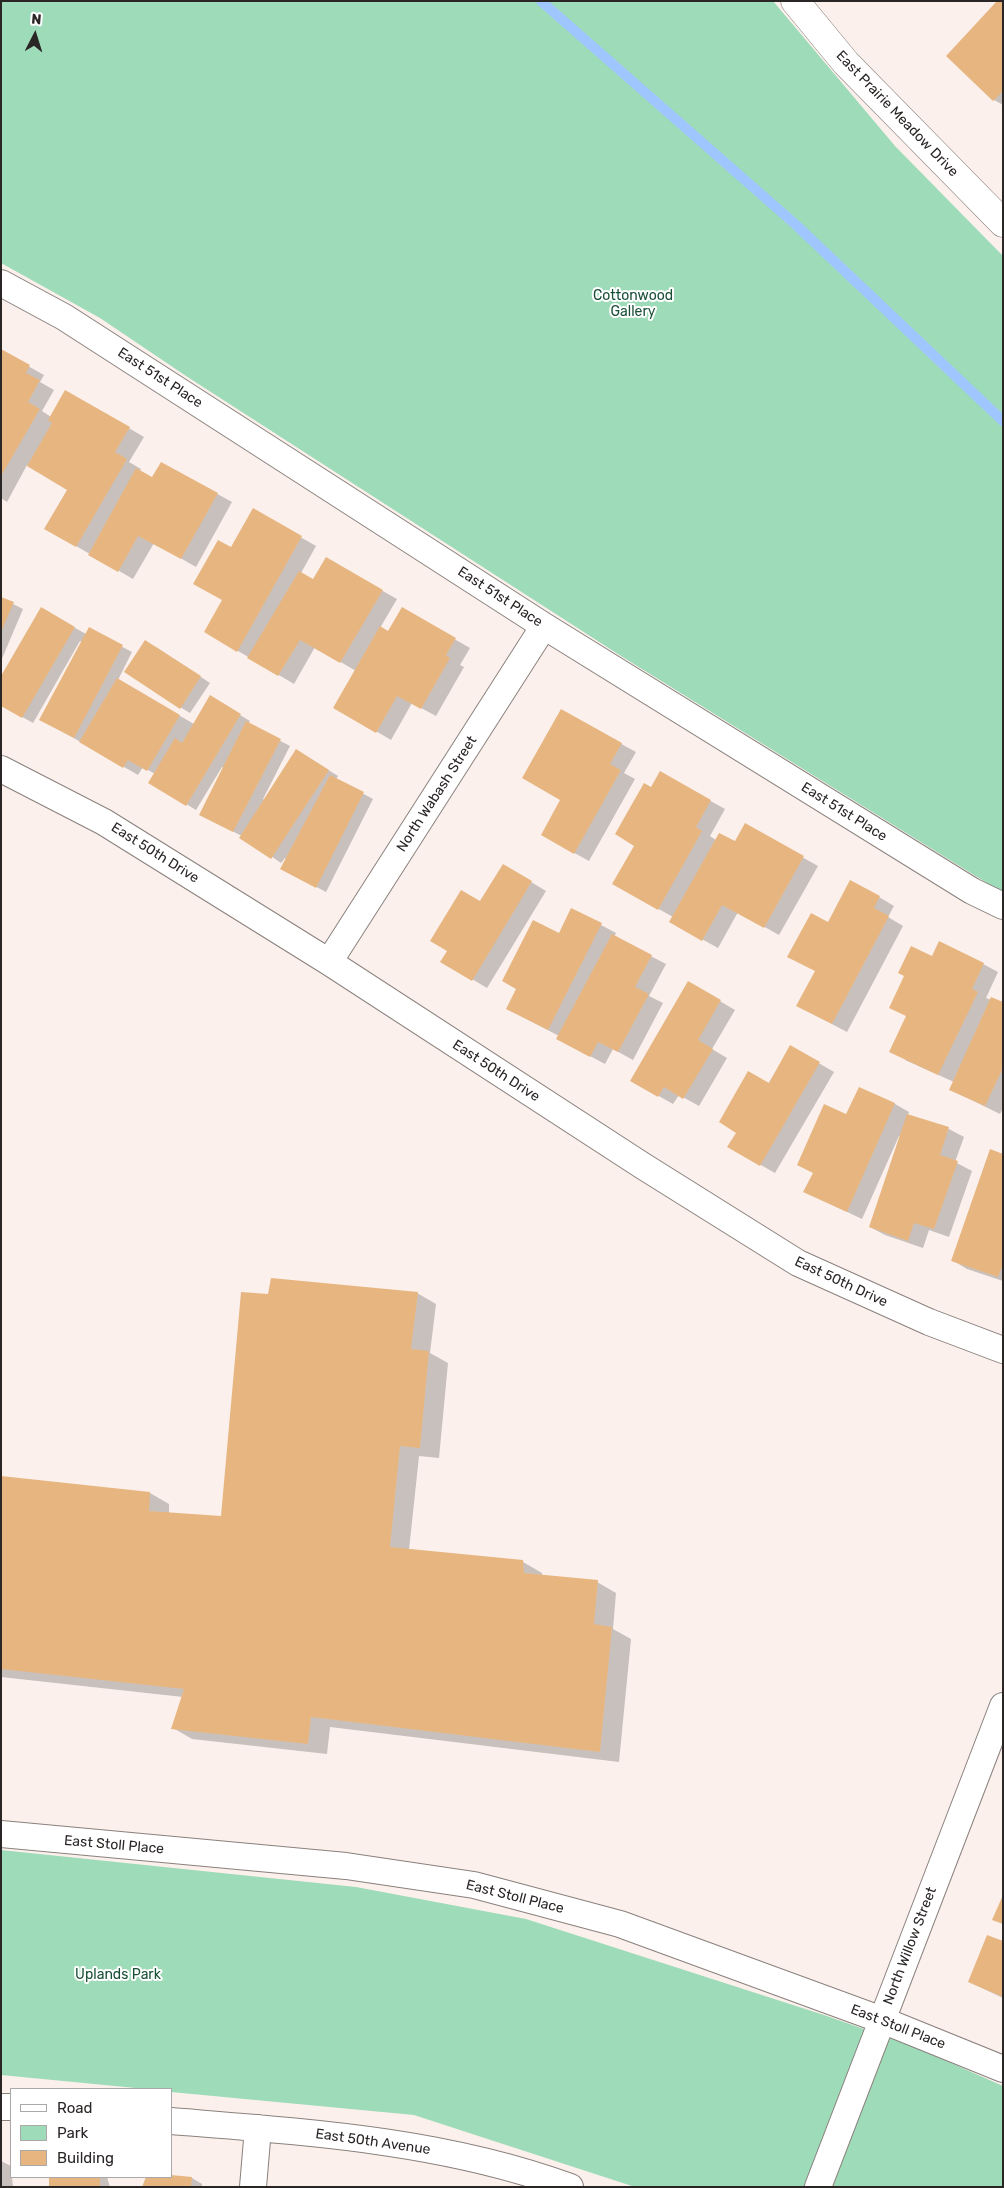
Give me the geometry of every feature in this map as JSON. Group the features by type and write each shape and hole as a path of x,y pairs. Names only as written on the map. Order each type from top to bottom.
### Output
{"street":[{"name":"East Prairie Meadow Drive","path":"796,1 846,63 1003,223"},
{"name":"East 51st Place","path":"1,283 64,317 544,626 972,891 1003,906"},
{"name":"North Wabash Street","path":"329,962 544,626"},
{"name":"East 50th Drive","path":"1,769 104,822 329,962 643,1166 798,1262 929,1322 1003,1350"},
{"name":"North Willow Street","path":"818,2187 1003,1706"},
{"name":"East Stoll Place","path":"1,1834 346,1866 474,1884 620,1924 882,2020 1003,2069"},
{"name":"East 50th Avenue","path":"172,2121 333,2135 455,2154 503,2165 570,2187"},
{"path":"253,2187 258,2128"}],"green space":[{"name":"Cottonwood Gallery","path":"1,1 773,1 895,146 1003,256 1003,893 621,656 186,376 100,318 1,263"},
{"name":"Uplands Park","path":"1,1850 356,1887 526,1919 824,2015 915,2047 1003,2086 1003,2187 635,2187 414,2115 172,2092 172,2088 136,2088 1,2075"}],"building":[{"path":"997,1 1003,1 1003,91 993,101 946,56"},
{"path":"1,349 30,365 26,373 40,380 28,402 40,409 1,476"},
{"path":"65,390 130,427 115,452 127,459 76,547 44,529 67,490 27,466 52,423 48,420"},
{"path":"161,462 218,493 181,559 138,536 118,572 88,555 136,468 152,477"},
{"path":"253,508 302,536 237,652 204,632 222,600 193,584 218,540 231,547"},
{"path":"326,557 383,590 340,663 300,640 278,676 247,658 299,571 313,579"},
{"path":"1,597 14,602 1,632"},
{"path":"41,607 75,627 22,718 1,706 1,676"},
{"path":"402,607 456,638 446,655 450,658 421,709 397,696 376,733 333,708 380,626 388,631"},
{"path":"89,627 123,645 74,738 39,720"},
{"path":"145,640 201,676 180,709 124,672"},
{"path":"117,678 180,715 147,771 128,760 123,768 79,742"},
{"path":"210,695 241,714 186,806 148,783 175,738 182,743"},
{"path":"561,709 622,743 610,764 621,770 574,854 541,835 560,800 522,778"},
{"path":"246,721 281,739 233,832 199,815"},
{"path":"296,749 329,770 271,859 239,838"},
{"path":"660,771 711,800 696,827 702,831 658,910 612,884 634,846 615,834 644,783 651,787"},
{"path":"330,775 364,792 316,888 280,869"},
{"path":"745,823 804,856 764,928 722,905 702,941 669,922 719,833 735,841"},
{"path":"503,864 532,881 472,981 440,962 447,951 430,941 461,890 480,901"},
{"path":"850,880 880,896 874,908 889,916 832,1024 796,1006 815,971 787,957 811,913 828,922"},
{"path":"571,908 602,923 548,1030 506,1009 516,989 502,981 533,920 559,933"},
{"path":"612,934 652,955 635,987 649,994 618,1052 598,1042 590,1057 556,1039"},
{"path":"939,941 984,963 972,989 978,992 938,1075 889,1052 906,1016 889,1008 904,976 898,973 911,946 932,956"},
{"path":"688,981 721,1000 698,1040 713,1049 683,1099 664,1087 658,1097 630,1081"},
{"path":"991,997 1003,1002 1003,1068 985,1106 949,1090"},
{"path":"790,1045 820,1062 760,1166 727,1147 736,1133 719,1122 748,1071 769,1083"},
{"path":"859,1087 895,1103 847,1212 803,1192 813,1173 797,1165 824,1104 846,1114"},
{"path":"907,1114 949,1127 940,1155 958,1161 934,1229 914,1223 908,1241 869,1227"},
{"path":"990,1149 1003,1154 1003,1264 998,1277 951,1261"},
{"path":"271,1278 418,1292 411,1349 429,1351 420,1448 400,1446 390,1547 523,1560 524,1573 598,1580 594,1624 612,1627 600,1752 311,1717 308,1744 171,1729 184,1689 1,1669 1,1476 150,1492 149,1511 221,1516 241,1292 268,1294"},
{"path":"1003,1895 1003,1924 992,1920"},
{"path":"987,1935 1003,1941 1003,1997 968,1982"},
{"path":"172,2175 192,2177 191,2187 142,2187 146,2178 172,2178"},
{"path":"49,2178 100,2178 100,2187 49,2187"}],"waterway":[{"path":"541,1 795,224 1003,421"}]}
